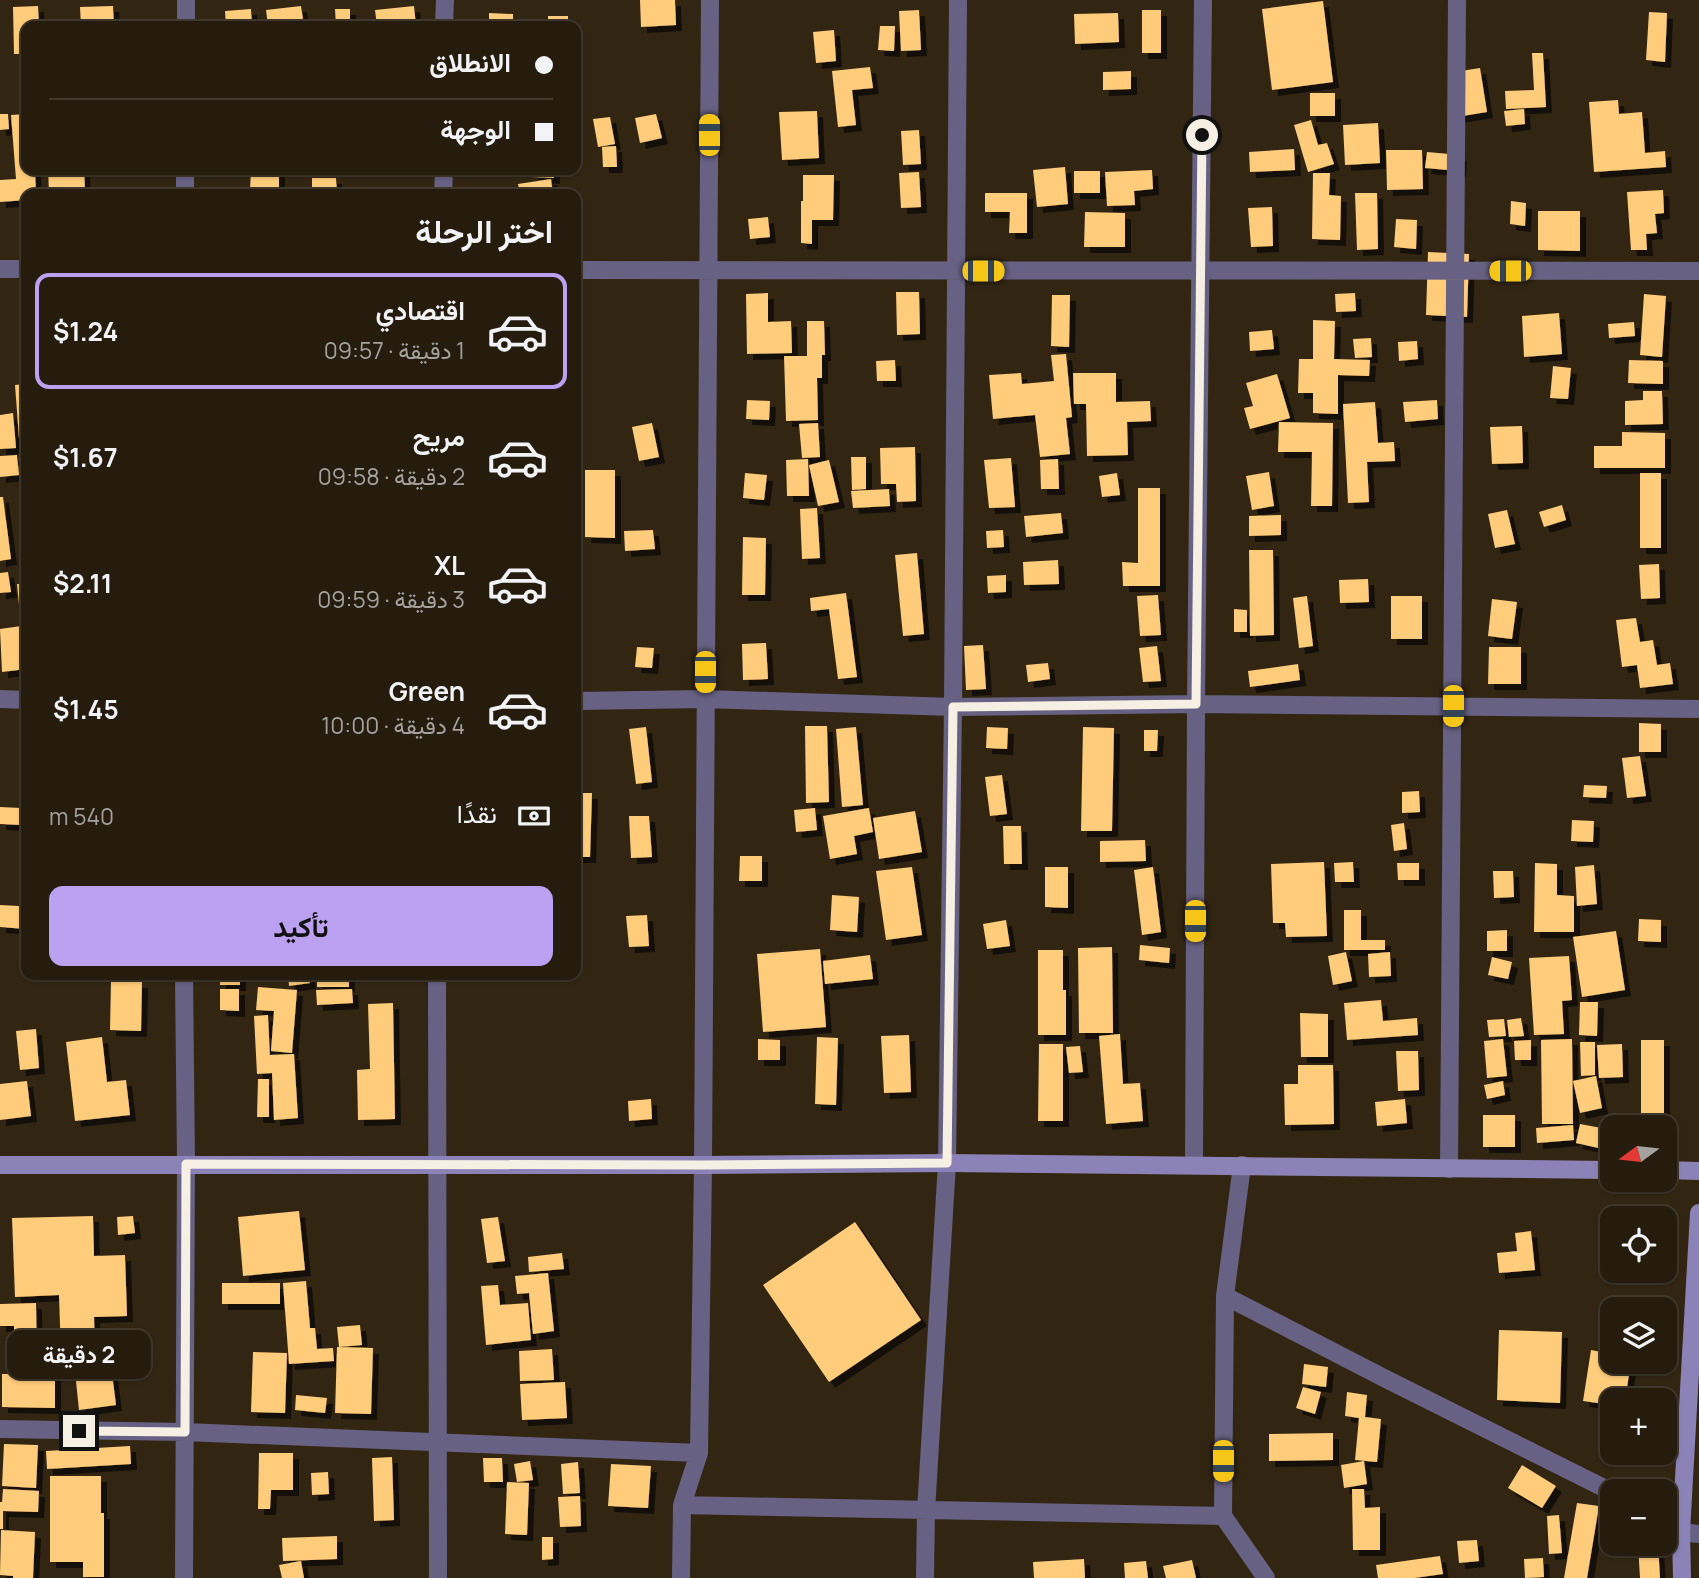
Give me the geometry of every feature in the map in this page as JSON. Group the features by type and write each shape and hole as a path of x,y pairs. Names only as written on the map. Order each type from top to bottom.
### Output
{"street":[{"path":"186,0 186,21"},
{"path":"444,0 444,21"},
{"path":"681,1578 682,1505 699,1453 710,0"},
{"path":"925,1578 926,1511 947,1163 958,0"},
{"path":"1194,1164 1203,0"},
{"path":"1449,1169 1457,0"},
{"path":"0,269 21,269"},
{"path":"581,270 1699,271"},
{"path":"0,699 21,699"},
{"path":"581,701 705,699 953,707 1196,704 1699,709"},
{"path":"184,980 184,1578"},
{"path":"437,980 438,1578"},
{"path":"0,1165 947,1163 1600,1170"},
{"path":"1242,1165 1225,1296 1223,1516 1266,1578"},
{"path":"1677,1170 1699,1171"},
{"path":"1682,1578 1681,1532 1699,1213"},
{"path":"1225,1296 1386,1380 1600,1486"},
{"path":"0,1429 185,1432 699,1453"},
{"path":"682,1505 1223,1516"},
{"path":"1677,1530 1699,1534"}],"building":[{"path":"640,0 675,0 676,25 641,27"},
{"path":"1323,1 1333,82 1272,90 1262,9"},
{"path":"38,6 39,21 21,21 21,54 14,54 13,7"},
{"path":"113,6 114,21 81,21 80,7"},
{"path":"301,6 303,21 267,21 266,10"},
{"path":"414,6 416,21 376,21 375,10"},
{"path":"251,9 252,21 226,21 225,11"},
{"path":"335,9 350,9 350,21 336,21"},
{"path":"919,10 921,50 901,51 899,11"},
{"path":"1142,10 1161,10 1161,53 1142,53"},
{"path":"1649,12 1667,13 1665,62 1646,60"},
{"path":"489,13 513,14 513,21 489,21"},
{"path":"1118,13 1119,42 1075,44 1074,14"},
{"path":"548,16 568,16 568,21 548,21"},
{"path":"880,26 895,26 894,51 878,50"},
{"path":"834,30 836,61 816,63 813,32"},
{"path":"1532,53 1543,53 1546,107 1506,109 1505,91 1534,90"},
{"path":"870,67 873,88 852,90 856,125 838,127 832,71"},
{"path":"1480,68 1487,112 1456,117 1448,73"},
{"path":"1131,71 1131,89 1103,90 1103,72"},
{"path":"1310,93 1335,93 1335,116 1310,116"},
{"path":"1618,100 1619,114 1642,112 1645,153 1665,151 1666,167 1594,172 1589,102"},
{"path":"1524,109 1525,124 1506,126 1504,111"},
{"path":"817,111 819,158 782,160 779,112"},
{"path":"0,114 8,114 9,129 0,130"},
{"path":"21,114 21,175 35,175 36,189 21,189 21,200 0,202 0,180 16,179 11,115"},
{"path":"656,114 662,138 640,143 635,118"},
{"path":"610,117 615,144 598,147 593,119"},
{"path":"1311,120 1318,145 1327,143 1334,164 1308,172 1294,125"},
{"path":"1378,123 1380,163 1345,165 1343,125"},
{"path":"919,130 921,164 903,165 901,131"},
{"path":"616,146 617,167 603,167 602,147"},
{"path":"1294,149 1295,170 1250,172 1249,152"},
{"path":"1386,150 1422,150 1423,189 1387,190"},
{"path":"1427,152 1461,155 1460,171 1425,168"},
{"path":"1065,167 1068,204 1037,207 1033,170"},
{"path":"1152,170 1153,189 1134,191 1135,205 1107,206 1105,172"},
{"path":"1074,171 1100,171 1100,193 1074,193"},
{"path":"919,172 921,207 901,208 899,173"},
{"path":"1313,173 1330,173 1329,195 1341,196 1340,240 1312,239"},
{"path":"48,175 84,175 85,189 49,189"},
{"path":"251,175 279,175 279,189 250,189"},
{"path":"532,175 554,175 554,178"},
{"path":"803,175 834,175 833,220 812,220 812,244 801,243"},
{"path":"312,178 336,178 337,189 312,189"},
{"path":"551,179 552,189 519,189 518,184"},
{"path":"1663,190 1664,213 1655,214 1657,233 1646,234 1647,250 1631,250 1627,192"},
{"path":"985,193 1027,193 1027,233 1009,233 1010,212 985,212"},
{"path":"1355,193 1377,193 1378,249 1357,250"},
{"path":"1511,201 1526,203 1525,226 1510,224"},
{"path":"1272,207 1273,246 1251,247 1248,208"},
{"path":"1538,211 1580,211 1580,251 1538,250"},
{"path":"1085,212 1125,213 1125,247 1084,247"},
{"path":"768,217 770,237 750,239 748,219"},
{"path":"1396,219 1417,220 1416,249 1394,247"},
{"path":"1428,252 1469,254 1467,317 1426,315"},
{"path":"896,292 919,292 920,334 897,335"},
{"path":"768,293 768,322 791,321 792,353 747,354 746,294"},
{"path":"1355,293 1356,311 1336,312 1335,294"},
{"path":"1644,294 1666,296 1662,357 1640,355"},
{"path":"1052,295 1070,295 1069,347 1051,346"},
{"path":"1559,313 1562,354 1524,357 1522,316"},
{"path":"1313,320 1335,321 1334,359 1370,360 1369,376 1338,375 1338,414 1313,413 1313,393 1298,393 1299,359 1313,359"},
{"path":"807,321 824,321 825,355 822,355 822,378 817,378 818,420 786,421 784,356 807,356"},
{"path":"1634,322 1635,336 1609,338 1608,324"},
{"path":"1272,330 1274,349 1250,351 1249,332"},
{"path":"1371,338 1372,357 1355,358 1353,339"},
{"path":"1417,341 1418,359 1399,361 1398,342"},
{"path":"1066,354 1072,417 1066,418 1070,454 1040,457 1035,415 993,419 989,375 1021,373 1022,384 1054,381 1051,355"},
{"path":"895,360 896,381 877,381 876,361"},
{"path":"1629,360 1663,361 1663,384 1628,383"},
{"path":"1553,366 1571,368 1568,399 1550,398"},
{"path":"1073,373 1116,373 1116,402 1150,401 1151,421 1127,422 1128,455 1087,456 1086,404 1074,404"},
{"path":"1277,374 1290,418 1250,429 1244,408 1253,406 1246,383"},
{"path":"21,384 21,438 19,438 15,385"},
{"path":"1643,391 1662,391 1663,424 1625,425 1625,401 1643,400"},
{"path":"747,400 770,401 769,420 746,419"},
{"path":"1437,400 1438,419 1405,422 1403,402"},
{"path":"1375,402 1378,443 1394,442 1395,461 1367,462 1369,502 1348,503 1343,404"},
{"path":"13,413 16,448 0,449 0,415"},
{"path":"1279,422 1333,423 1332,506 1311,506 1312,452 1278,452"},
{"path":"652,423 659,457 639,461 632,427"},
{"path":"818,423 820,457 802,458 799,424"},
{"path":"1522,426 1523,463 1492,464 1490,427"},
{"path":"1622,432 1665,433 1665,468 1594,468 1594,446 1622,446"},
{"path":"915,447 916,501 897,502 896,484 881,484 880,448"},
{"path":"17,455 19,475 0,477 0,456"},
{"path":"851,457 866,457 866,489 852,490"},
{"path":"1011,458 1015,507 989,508 984,460"},
{"path":"808,459 809,496 787,496 786,460"},
{"path":"1058,459 1059,489 1041,489 1040,460"},
{"path":"829,460 839,502 818,506 809,465"},
{"path":"585,470 615,470 615,538 585,537"},
{"path":"1269,472 1274,506 1252,510 1246,476"},
{"path":"745,473 767,475 764,500 743,498"},
{"path":"1117,473 1120,495 1102,497 1099,476"},
{"path":"1640,473 1661,473 1661,548 1640,548"},
{"path":"1138,488 1160,488 1160,586 1123,586 1122,562 1138,563"},
{"path":"889,489 890,506 853,508 851,491"},
{"path":"0,497 3,497 11,559 0,561"},
{"path":"1562,505 1566,520 1544,527 1539,512"},
{"path":"817,508 820,558 802,559 800,509"},
{"path":"1507,510 1515,544 1495,548 1488,514"},
{"path":"1061,513 1063,533 1026,537 1024,516"},
{"path":"1281,515 1281,535 1249,536 1249,516"},
{"path":"653,530 655,549 625,551 624,531"},
{"path":"1003,530 1004,547 987,548 986,531"},
{"path":"743,537 766,538 765,595 742,595"},
{"path":"1249,550 1273,550 1274,635 1250,636"},
{"path":"917,553 924,634 903,636 895,555"},
{"path":"1058,560 1059,584 1024,585 1023,562"},
{"path":"1659,564 1660,598 1641,599 1639,565"},
{"path":"8,572 11,592 0,593 0,573"},
{"path":"1006,575 1006,592 988,593 987,576"},
{"path":"1368,579 1369,602 1340,603 1339,580"},
{"path":"17,584 21,584 21,626"},
{"path":"846,593 857,677 838,679 829,609 811,611 810,598"},
{"path":"1158,595 1161,635 1140,636 1137,596"},
{"path":"1307,596 1313,646 1299,648 1293,598"},
{"path":"1391,596 1422,596 1422,639 1391,639"},
{"path":"1492,599 1517,602 1512,639 1488,636"},
{"path":"1234,609 1247,610 1247,632 1234,632"},
{"path":"1636,618 1640,642 1653,640 1657,665 1670,663 1673,684 1640,688 1637,665 1622,667 1616,620"},
{"path":"21,626 21,670 2,672 0,629"},
{"path":"766,643 768,679 743,680 742,644"},
{"path":"983,645 986,689 966,690 964,646"},
{"path":"1157,646 1161,681 1143,682 1139,648"},
{"path":"637,647 654,648 652,668 635,667"},
{"path":"1489,647 1521,647 1521,684 1488,684"},
{"path":"1048,663 1050,679 1028,682 1026,665"},
{"path":"1298,664 1300,680 1250,687 1248,671"},
{"path":"1639,723 1661,724 1661,752 1639,752"},
{"path":"805,726 827,726 829,802 806,803"},
{"path":"646,727 652,782 636,784 629,729"},
{"path":"856,727 863,805 842,807 836,729"},
{"path":"987,727 1008,728 1007,749 986,748"},
{"path":"1083,727 1114,728 1112,831 1081,831"},
{"path":"1144,730 1158,730 1157,751 1144,751"},
{"path":"1640,756 1646,796 1627,798 1622,758"},
{"path":"1002,775 1007,814 990,816 985,777"},
{"path":"1584,785 1607,786 1606,798 1583,797"},
{"path":"1419,791 1420,812 1402,813 1402,792"},
{"path":"581,793 592,793 590,857 581,857"},
{"path":"0,807 21,808 21,825 0,824"},
{"path":"815,808 817,830 796,832 794,810"},
{"path":"869,808 873,832 854,836 857,854 830,859 823,816"},
{"path":"915,811 922,852 879,859 873,818"},
{"path":"629,816 649,816 652,857 631,858"},
{"path":"1572,820 1594,821 1593,842 1571,841"},
{"path":"1404,823 1407,849 1394,851 1391,825"},
{"path":"1003,826 1021,826 1022,864 1004,864"},
{"path":"1145,840 1146,861 1100,862 1100,841"},
{"path":"740,856 762,856 762,881 739,881"},
{"path":"1324,862 1327,936 1286,937 1285,923 1273,923 1271,864"},
{"path":"1353,862 1354,882 1335,882 1334,863"},
{"path":"1397,863 1419,863 1419,880 1398,880"},
{"path":"1535,863 1557,864 1557,895 1574,896 1574,932 1534,932"},
{"path":"1594,865 1597,904 1577,906 1575,867"},
{"path":"912,867 922,935 886,940 876,871"},
{"path":"1045,867 1068,867 1068,908 1045,907"},
{"path":"1153,867 1161,932 1142,935 1134,870"},
{"path":"1493,871 1513,871 1514,897 1494,898"},
{"path":"21,888 21,929 0,927 0,905 19,906"},
{"path":"832,895 859,897 857,932 830,930"},
{"path":"1344,910 1361,910 1361,940 1385,940 1385,950 1344,950"},
{"path":"647,915 649,946 629,947 626,916"},
{"path":"1639,919 1661,920 1661,942 1638,941"},
{"path":"1006,920 1010,946 987,949 983,924"},
{"path":"1507,930 1507,951 1487,951 1487,931"},
{"path":"1616,931 1625,990 1582,997 1573,937"},
{"path":"1140,945 1170,948 1169,963 1139,960"},
{"path":"1112,947 1113,1033 1079,1033 1078,948"},
{"path":"820,949 826,1027 763,1032 757,954"},
{"path":"1038,950 1063,950 1066,1035 1038,1035"},
{"path":"1346,952 1352,981 1333,985 1328,956"},
{"path":"1390,952 1391,976 1369,977 1368,954"},
{"path":"870,955 873,979 825,984 823,961"},
{"path":"1569,956 1572,1000 1562,1001 1564,1034 1534,1035 1529,958"},
{"path":"1492,957 1512,962 1508,979 1488,975"},
{"path":"220,980 240,980 240,985 220,985"},
{"path":"288,980 310,980 310,983 289,986"},
{"path":"317,980 349,980 349,987 317,987"},
{"path":"111,981 142,982 141,1031 110,1030"},
{"path":"258,987 297,990 292,1053 271,1051 274,1011 256,1010"},
{"path":"220,989 239,989 239,1011 220,1010"},
{"path":"352,989 353,1003 317,1005 316,990"},
{"path":"1381,1000 1383,1021 1417,1018 1418,1035 1347,1040 1344,1003"},
{"path":"1580,1002 1598,1002 1597,1036 1579,1035"},
{"path":"393,1003 395,1119 358,1120 357,1070 370,1069 368,1004"},
{"path":"1300,1013 1328,1014 1328,1057 1301,1057"},
{"path":"268,1015 270,1058 270,1055 294,1054 298,1118 274,1120 272,1073 257,1074 254,1016"},
{"path":"1521,1018 1524,1036 1509,1037 1507,1020"},
{"path":"1504,1019 1506,1036 1489,1037 1487,1020"},
{"path":"36,1029 39,1068 20,1070 16,1031"},
{"path":"1120,1034 1123,1084 1140,1083 1143,1121 1106,1124 1099,1036"},
{"path":"909,1035 911,1092 884,1093 881,1036"},
{"path":"102,1037 107,1082 126,1080 130,1115 75,1121 66,1042"},
{"path":"817,1037 838,1038 836,1105 815,1104"},
{"path":"758,1039 780,1040 780,1060 758,1060"},
{"path":"1503,1039 1507,1076 1487,1078 1484,1041"},
{"path":"1572,1039 1573,1124 1542,1124 1541,1040"},
{"path":"1531,1040 1531,1060 1515,1060 1514,1041"},
{"path":"1641,1040 1664,1040 1664,1115 1641,1115"},
{"path":"1580,1042 1595,1042 1595,1075 1581,1076"},
{"path":"1039,1044 1063,1044 1063,1121 1038,1121"},
{"path":"1622,1044 1623,1077 1599,1078 1597,1045"},
{"path":"1080,1046 1083,1072 1069,1073 1066,1047"},
{"path":"1396,1051 1418,1051 1419,1090 1398,1091"},
{"path":"1298,1065 1333,1065 1334,1124 1285,1125 1284,1084 1298,1084"},
{"path":"1596,1076 1602,1108 1580,1113 1573,1081"},
{"path":"258,1079 269,1079 269,1117 257,1117"},
{"path":"27,1081 31,1116 0,1120 0,1084"},
{"path":"1503,1081 1505,1095 1487,1099 1484,1085"},
{"path":"651,1099 652,1119 629,1121 628,1101"},
{"path":"1405,1099 1407,1123 1377,1126 1375,1102"},
{"path":"1483,1115 1515,1115 1515,1147 1483,1147"},
{"path":"1580,1124 1600,1128 1600,1148 1576,1143"},
{"path":"1573,1125 1574,1140 1537,1143 1536,1128"},
{"path":"299,1211 305,1270 243,1276 238,1217"},
{"path":"93,1216 94,1256 125,1255 127,1316 94,1317 95,1354 61,1355 59,1295 15,1297 12,1218"},
{"path":"133,1216 135,1233 118,1235 117,1217"},
{"path":"498,1217 505,1261 487,1263 481,1219"},
{"path":"855,1222 921,1320 829,1382 763,1285"},
{"path":"1531,1231 1535,1270 1499,1273 1497,1253 1517,1251 1515,1233"},
{"path":"562,1253 564,1269 529,1272 528,1257"},
{"path":"548,1273 554,1331 533,1334 529,1293 517,1294 515,1276"},
{"path":"306,1281 310,1328 315,1328 317,1349 333,1348 334,1361 289,1364 283,1283"},
{"path":"222,1283 280,1283 280,1304 222,1304"},
{"path":"498,1285 500,1305 528,1303 531,1340 486,1345 481,1286"},
{"path":"36,1303 37,1363 14,1363 14,1326 0,1326 0,1304"},
{"path":"360,1325 362,1345 339,1347 337,1327"},
{"path":"1499,1330 1562,1332 1560,1403 1497,1400"},
{"path":"337,1347 373,1348 371,1414 335,1413"},
{"path":"552,1349 554,1380 520,1381 519,1351"},
{"path":"1591,1350 1600,1352 1600,1374 1629,1374 1627,1388 1600,1388 1600,1403 1583,1401"},
{"path":"253,1352 287,1353 285,1413 251,1412"},
{"path":"110,1358 116,1405 79,1410 74,1362"},
{"path":"1304,1364 1328,1367 1326,1387 1302,1384"},
{"path":"2,1374 55,1374 55,1408 2,1407"},
{"path":"565,1382 567,1418 522,1420 520,1384"},
{"path":"1303,1387 1321,1392 1315,1414 1296,1408"},
{"path":"1347,1392 1367,1395 1365,1417 1381,1419 1377,1462 1355,1460 1359,1418 1345,1416"},
{"path":"296,1395 327,1398 325,1413 295,1410"},
{"path":"1333,1433 1333,1460 1269,1461 1269,1434"},
{"path":"4,1444 38,1445 36,1488 2,1486"},
{"path":"130,1446 131,1464 47,1469 46,1451"},
{"path":"259,1453 293,1453 293,1490 271,1490 270,1509 258,1509"},
{"path":"392,1457 394,1520 374,1521 372,1458"},
{"path":"483,1458 502,1458 503,1482 484,1482"},
{"path":"530,1461 533,1480 517,1482 514,1464"},
{"path":"1364,1461 1367,1484 1344,1488 1341,1465"},
{"path":"578,1462 580,1493 563,1494 561,1464"},
{"path":"611,1464 651,1466 648,1508 608,1506"},
{"path":"1522,1465 1556,1486 1542,1508 1508,1488"},
{"path":"328,1472 329,1494 312,1495 311,1473"},
{"path":"50,1476 101,1476 104,1577 83,1577 83,1562 50,1562"},
{"path":"507,1482 529,1483 527,1535 505,1534"},
{"path":"3,1489 39,1491 38,1512 3,1511 3,1529 0,1529"},
{"path":"1352,1489 1364,1489 1365,1508 1380,1507 1380,1550 1353,1550"},
{"path":"580,1496 581,1526 560,1527 558,1497"},
{"path":"1577,1503 1599,1506 1587,1578 1564,1578"},
{"path":"1559,1515 1562,1553 1549,1554 1547,1516"},
{"path":"1,1530 35,1532 33,1578 0,1575"},
{"path":"337,1536 337,1559 283,1561 282,1538"},
{"path":"542,1537 553,1537 553,1559 542,1560"},
{"path":"1477,1540 1479,1561 1459,1563 1457,1541"},
{"path":"1440,1556 1443,1574 1414,1578 1378,1578 1376,1565"},
{"path":"1639,1556 1659,1556 1660,1578 1640,1578"},
{"path":"1543,1558 1544,1577 1525,1578 1524,1559"},
{"path":"1084,1559 1085,1578 1034,1578 1033,1562"},
{"path":"1192,1560 1196,1578 1166,1578 1163,1566"},
{"path":"301,1561 304,1578 282,1578 279,1565"},
{"path":"1146,1561 1148,1578 1125,1578 1124,1563"}],"route":[{"path":"79,1431 185,1432 186,1164 947,1163 953,707 1196,704 1202,135"}]}
